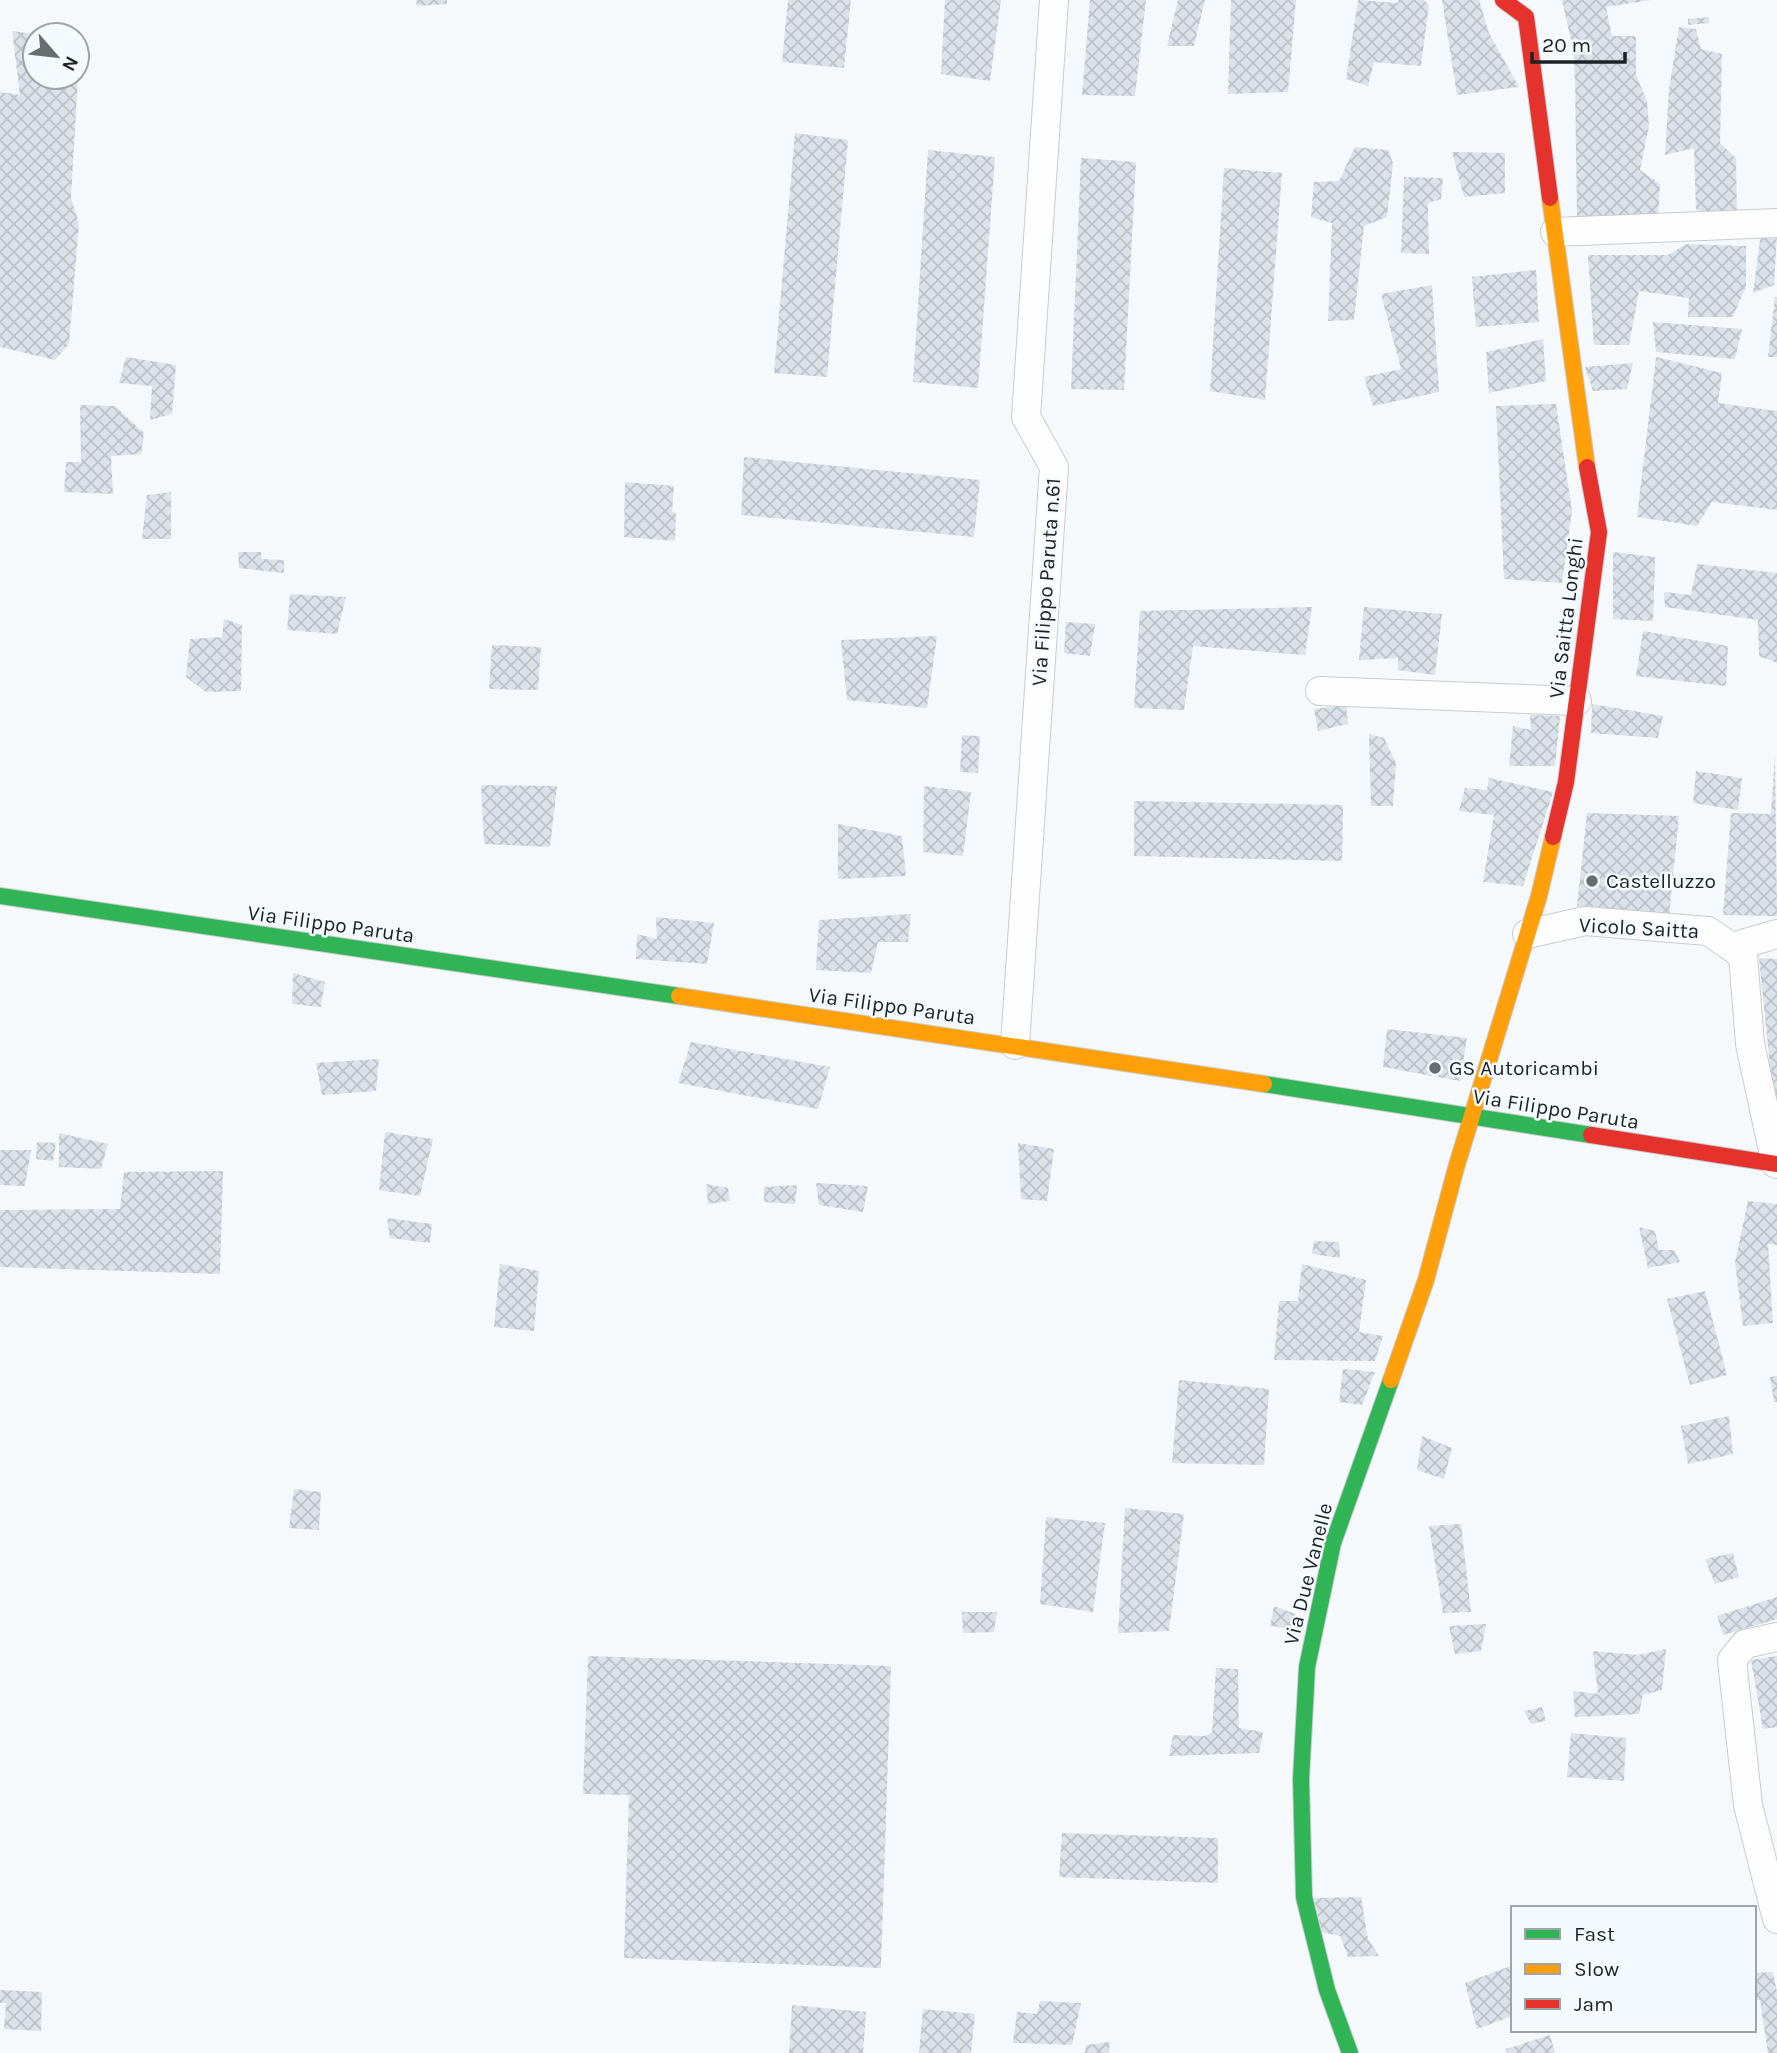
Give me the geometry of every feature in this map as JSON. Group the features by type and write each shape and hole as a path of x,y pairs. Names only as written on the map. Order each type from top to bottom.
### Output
{"street":[{"name":"Via Filippo Paruta n.61","path":"1015,1045 1054,467 1026,417 1054,0"},
{"name":"Via Saitta Longhi","path":"1473,1118 1527,934 1566,782 1599,532 1582,442 1526,16 1503,0"},
{"path":"1555,232 1777,223"},
{"path":"1320,691 1577,701"},
{"name":"Via Filippo Paruta","path":"0,896 1015,1045 1777,1164"},
{"name":"Vicolo Saitta","path":"1527,934 1585,921 1708,931 1732,947"},
{"path":"1732,947 1777,934"},
{"path":"1732,947 1743,955 1749,1044 1777,1164"},
{"name":"Via Due Vanelle","path":"1350,2053 1327,1990 1304,1897 1301,1779 1307,1667 1333,1543 1426,1280 1473,1118"},
{"path":"1777,1637 1745,1644 1732,1660 1748,1805 1777,1919"}],"building":[{"path":"416,0 447,0 447,4 417,6"},
{"path":"788,0 851,0 844,68 782,62"},
{"path":"945,0 1001,0 990,81 941,74"},
{"path":"1090,0 1146,0 1135,96 1082,95"},
{"path":"1178,0 1205,0 1194,46 1167,46"},
{"path":"1231,0 1296,0 1288,92 1228,94"},
{"path":"1358,0 1397,3 1399,0 1424,0 1429,5 1421,66 1374,62 1368,86 1346,79"},
{"path":"1442,0 1479,0 1489,33 1519,87 1457,95"},
{"path":"1562,0 1651,0 1606,7 1612,36 1636,36 1636,75 1647,101 1649,126 1640,170 1660,184 1658,218 1577,219 1573,49"},
{"path":"1709,17 1709,23 1688,25 1688,19"},
{"path":"1679,27 1696,29 1701,49 1722,54 1720,143 1736,158 1737,216 1696,210 1694,148 1665,155 1669,89"},
{"path":"12,31 21,32 21,91 77,91 71,198 79,223 69,344 55,360 0,347 0,92 20,95"},
{"path":"795,133 848,140 827,377 774,373"},
{"path":"1355,147 1388,150 1393,163 1387,217 1364,226 1354,320 1328,321 1332,223 1311,217 1314,182 1339,181"},
{"path":"928,150 995,157 978,388 913,382"},
{"path":"1452,152 1505,153 1505,193 1464,197"},
{"path":"1081,158 1136,162 1124,390 1071,389"},
{"path":"1224,168 1282,173 1265,400 1210,391"},
{"path":"1404,177 1443,178 1441,199 1428,203 1429,254 1401,253"},
{"path":"1761,233 1777,234 1774,285 1753,293"},
{"path":"1686,244 1746,246 1746,286 1733,317 1688,317 1689,298 1639,291 1629,345 1594,345 1588,255 1668,255"},
{"path":"1536,270 1539,322 1476,327 1472,277"},
{"path":"1432,285 1439,392 1373,406 1364,377 1401,369 1381,294"},
{"path":"1775,297 1777,357 1768,357"},
{"path":"1653,322 1742,329 1735,359 1656,352"},
{"path":"1543,339 1546,381 1489,393 1486,352"},
{"path":"126,357 176,365 172,414 150,420 152,386 119,383"},
{"path":"1656,357 1722,373 1718,403 1777,411 1777,510 1712,502 1697,526 1637,517"},
{"path":"1633,363 1627,389 1593,391 1585,367"},
{"path":"1556,404 1572,511 1562,583 1504,579 1496,406"},
{"path":"80,405 115,406 144,433 141,454 111,456 113,494 64,492 66,462 81,462"},
{"path":"744,457 980,480 974,537 741,515"},
{"path":"625,482 674,486 672,512 676,513 675,541 624,537"},
{"path":"171,492 171,539 142,539 147,495"},
{"path":"238,552 261,552 261,559 284,560 284,573 239,568"},
{"path":"1613,552 1655,557 1653,621 1613,619"},
{"path":"1697,564 1777,573 1777,663 1759,656 1758,620 1665,607 1664,592 1691,595"},
{"path":"290,594 346,597 337,634 287,630"},
{"path":"1312,607 1305,655 1193,646 1184,710 1134,708 1140,611"},
{"path":"1364,607 1442,614 1435,675 1398,670 1398,658 1359,660"},
{"path":"224,619 242,625 241,691 206,692 186,677 190,639 222,637"},
{"path":"1066,622 1095,624 1090,656 1064,653"},
{"path":"1643,631 1728,646 1726,686 1636,676"},
{"path":"937,636 927,708 847,700 841,640"},
{"path":"492,645 541,647 538,690 489,689"},
{"path":"1592,704 1663,716 1658,738 1591,733"},
{"path":"1346,705 1348,724 1318,731 1314,709"},
{"path":"1530,715 1560,716 1555,766 1509,766 1513,726 1531,730"},
{"path":"1369,734 1384,738 1396,763 1393,806 1371,806"},
{"path":"962,735 980,736 978,773 960,772"},
{"path":"1775,755 1777,916 1723,915 1731,813 1771,814"},
{"path":"1696,771 1742,778 1738,810 1693,803"},
{"path":"1489,778 1553,792 1523,886 1483,882 1494,815 1459,811 1465,788 1487,790"},
{"path":"481,785 557,786 550,847 484,844"},
{"path":"924,786 971,792 963,856 923,852"},
{"path":"1134,801 1343,805 1342,861 1134,856"},
{"path":"1587,813 1679,816 1669,917 1577,906"},
{"path":"838,824 902,836 906,876 838,879"},
{"path":"911,914 908,942 878,942 871,973 816,970 819,920"},
{"path":"656,917 714,923 707,964 636,959 637,934 657,939"},
{"path":"1759,958 1777,959 1777,1115 1775,1115"},
{"path":"293,973 325,982 321,1007 292,1004"},
{"path":"1387,1029 1467,1038 1460,1081 1383,1067"},
{"path":"691,1042 830,1067 818,1109 678,1083"},
{"path":"379,1059 376,1091 322,1095 316,1063"},
{"path":"385,1132 433,1139 420,1196 379,1190"},
{"path":"59,1133 108,1144 101,1169 59,1167"},
{"path":"37,1142 56,1143 53,1161 36,1159"},
{"path":"1018,1143 1054,1149 1047,1201 1021,1199"},
{"path":"0,1150 31,1150 25,1186 0,1185"},
{"path":"223,1171 220,1274 0,1267 0,1210 120,1209 124,1172"},
{"path":"816,1183 868,1186 863,1212 819,1205"},
{"path":"706,1184 728,1188 730,1201 708,1204"},
{"path":"797,1185 795,1204 764,1202 764,1187"},
{"path":"1748,1201 1777,1204 1777,1245 1768,1244 1773,1323 1743,1326 1735,1262"},
{"path":"387,1218 432,1224 430,1243 390,1238"},
{"path":"1639,1227 1655,1231 1659,1250 1674,1250 1680,1262 1648,1268"},
{"path":"1314,1241 1339,1242 1340,1258 1312,1254"},
{"path":"500,1264 539,1271 534,1331 494,1327"},
{"path":"1302,1264 1366,1280 1359,1332 1383,1336 1375,1361 1274,1360 1279,1301 1298,1301"},
{"path":"1705,1291 1727,1375 1690,1385 1667,1299"},
{"path":"1343,1369 1375,1372 1362,1405 1339,1402"},
{"path":"1777,1376 1777,1402 1774,1402 1770,1377"},
{"path":"1179,1380 1269,1389 1264,1465 1172,1463"},
{"path":"1729,1416 1733,1454 1688,1464 1681,1426"},
{"path":"1422,1436 1452,1448 1444,1479 1417,1470"},
{"path":"294,1489 321,1492 319,1530 289,1528"},
{"path":"1125,1508 1184,1514 1169,1631 1118,1633"},
{"path":"1046,1517 1105,1523 1093,1612 1040,1604"},
{"path":"1461,1524 1471,1612 1443,1613 1429,1526"},
{"path":"1733,1553 1739,1577 1715,1584 1705,1559"},
{"path":"1777,1597 1777,1619 1723,1635 1717,1616"},
{"path":"1274,1606 1296,1614 1295,1629 1270,1626"},
{"path":"962,1612 997,1612 994,1632 963,1633"},
{"path":"1486,1624 1481,1651 1455,1654 1449,1626"},
{"path":"1666,1649 1662,1690 1643,1695 1639,1714 1575,1717 1573,1691 1598,1694 1593,1651 1638,1655"},
{"path":"588,1656 891,1666 881,1968 624,1958 629,1795 583,1794"},
{"path":"1777,1656 1777,1727 1763,1729 1751,1660"},
{"path":"1216,1668 1238,1669 1239,1728 1263,1732 1259,1753 1169,1756 1173,1735 1205,1736 1212,1732"},
{"path":"1542,1707 1546,1721 1531,1724 1524,1711"},
{"path":"1571,1733 1626,1738 1624,1781 1567,1777"},
{"path":"1062,1833 1218,1838 1218,1883 1059,1877"},
{"path":"1361,1897 1368,1939 1379,1956 1348,1957 1340,1936 1322,1932 1314,1898"},
{"path":"1511,1966 1511,2017 1477,2029 1465,1983"},
{"path":"1773,1972 1777,1992 1777,2053 1768,2053 1760,2000 1756,2000 1756,1973"},
{"path":"0,1990 42,1992 41,2031 4,2029 6,2003 0,2003"},
{"path":"1040,2001 1081,2003 1072,2045 1013,2043 1017,2012 1037,2014"},
{"path":"792,2005 866,2012 863,2053 789,2053"},
{"path":"923,2009 975,2014 971,2053 919,2053"},
{"path":"1550,2035 1555,2053 1507,2053 1506,2049"},
{"path":"1110,2042 1109,2053 1085,2053 1086,2045"}],"traffic: fast":[{"path":"0,896 679,996"},
{"path":"1264,1084 1591,1135"},
{"path":"1350,2053 1327,1990 1304,1897 1301,1779 1307,1667 1333,1543 1391,1380"}],"traffic: slow":[{"path":"1550,198 1587,467"},
{"path":"1391,1380 1426,1280 1456,1168 1539,896 1553,837"},
{"path":"679,996 1264,1084"}],"traffic: jam":[{"path":"1503,0 1526,17 1550,198"},
{"path":"1553,837 1566,782 1599,532 1587,467"},
{"path":"1591,1135 1777,1164"}],"place":[{"name":"Castelluzzo","path":"1592,881"},
{"name":"GS Autoricambi","path":"1435,1068"}]}
